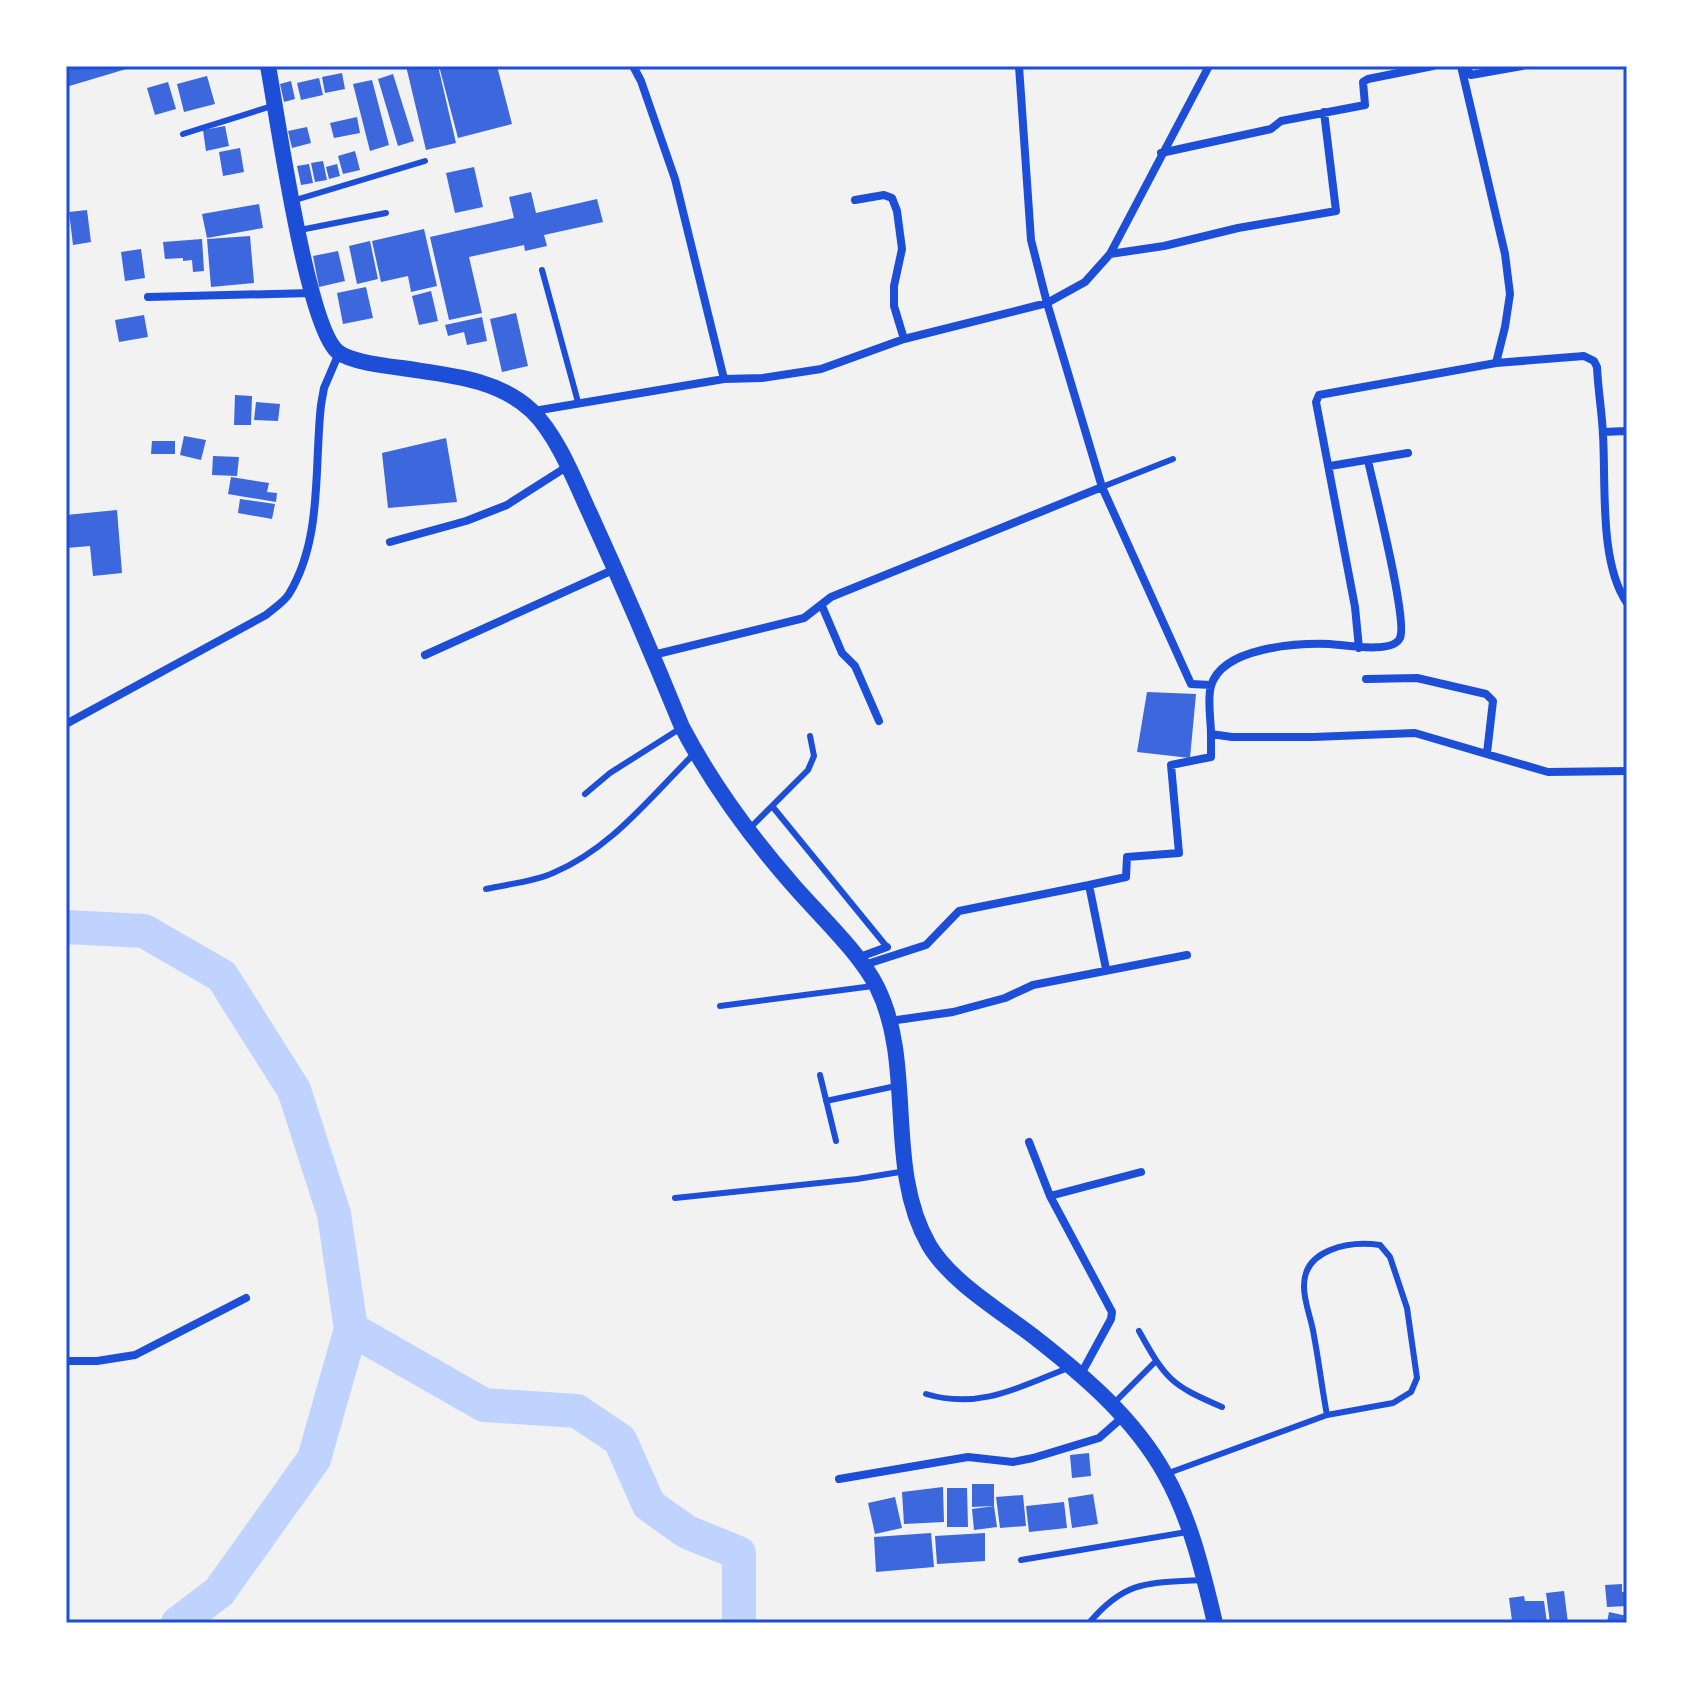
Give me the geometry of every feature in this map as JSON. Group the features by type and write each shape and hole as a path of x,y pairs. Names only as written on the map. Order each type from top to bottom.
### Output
{"main road":[{"path":"268,66 298,230 312,293 328,341 339,353 375,364 476,380 506,392 533,411 568,466 695,752 748,830 877,986 890,1021 906,1171 913,1208 929,1244 944,1267 1076,1370 1118,1411 1165,1474 1191,1532 1215,1623"}],"street":[{"path":"633,66 675,179 724,379"},
{"path":"1019,66 1031,240 1102,487 1191,684 1211,685"},
{"path":"533,411 724,379 762,378 821,369 904,339 1047,303 1085,282 1110,254 1209,66"},
{"path":"1161,153 1271,129 1281,121 1365,105 1363,82 1368,79 1433,66"},
{"path":"1463,66 1471,75 1522,66"},
{"path":"1463,66 1505,254 1510,294 1496,363"},
{"path":"1110,254 1336,211 1324,112"},
{"path":"855,200 884,195 892,198 897,211 902,249 894,286 894,306 904,339"},
{"path":"148,297 312,293"},
{"path":"66,724 266,615 288,596 313,525 321,405 324,388 339,353"},
{"path":"1359,648 1355,607 1316,402 1319,395 1496,363 1584,356 1594,361 1603,432 1607,537 1619,592 1627,603"},
{"path":"1603,432 1627,431"},
{"path":"1330,466 1408,453"},
{"path":"860,962 926,945 959,911 1126,877 1127,857 1179,853 1171,765 1211,757 1211,685 1223,666 1234,659 1255,652 1330,644 1359,648 1398,643 1401,636 1400,610 1369,465"},
{"path":"390,542 466,521 507,505 568,466"},
{"path":"653,655 804,618 831,597 1102,487"},
{"path":"425,655 616,569"},
{"path":"822,606 842,653 855,666 879,721"},
{"path":"1366,679 1417,678 1486,694 1493,701 1487,753"},
{"path":"1211,734 1313,737 1415,733 1548,772 1627,771"},
{"path":"1089,885 1106,969"},
{"path":"860,962 887,947"},
{"path":"890,1021 953,1012 1005,998 1033,985 1187,955"},
{"path":"1029,1142 1050,1196 1112,1312 1111,1319 1076,1370"},
{"path":"1050,1196 1141,1172"},
{"path":"66,1361 97,1361 135,1355 246,1298"},
{"path":"839,1479 968,1457 1013,1462 1033,1458 1099,1438 1118,1411"}],"lane":[{"path":"183,134 275,105"},
{"path":"292,201 425,161"},
{"path":"298,230 386,213"},
{"path":"542,270 578,402"},
{"path":"1102,487 1173,459"},
{"path":"585,794 610,773 682,727"},
{"path":"748,830 808,770 814,756 810,736"},
{"path":"486,889 551,874 592,853 628,823 695,752"},
{"path":"772,806 887,947"},
{"path":"720,1006 877,986"},
{"path":"820,1075 836,1141"},
{"path":"826,1101 897,1085"},
{"path":"675,1198 906,1171"},
{"path":"1165,1474 1327,1415 1393,1403 1411,1392 1417,1378 1407,1308 1390,1257 1380,1245 1358,1242 1330,1249 1311,1264 1304,1285 1327,1415"},
{"path":"1139,1331 1164,1373 1183,1391 1222,1407"},
{"path":"1118,1411 1156,1361"},
{"path":"926,1394 958,1401 987,1397 1076,1370"},
{"path":"1021,1560 1191,1532"},
{"path":"1089,1623 1106,1602 1134,1586 1204,1580"}],"building":[{"path":"66,66 133,66 133,67 66,87"},
{"path":"406,66 438,66 456,143 426,150"},
{"path":"439,66 497,66 512,124 458,138"},
{"path":"342,73 345,89 325,93 322,77"},
{"path":"393,74 414,141 398,146 378,79"},
{"path":"207,76 215,104 184,112 177,84"},
{"path":"319,78 323,95 301,100 297,83"},
{"path":"372,80 389,145 370,151 353,84"},
{"path":"291,81 295,99 284,102 280,84"},
{"path":"168,82 176,109 155,115 147,88"},
{"path":"357,117 360,133 334,138 330,123"},
{"path":"225,126 229,146 206,151 203,130"},
{"path":"307,127 311,143 292,148 288,131"},
{"path":"240,148 244,172 223,176 219,152"},
{"path":"355,151 360,170 343,174 338,156"},
{"path":"323,161 327,180 315,182 311,163"},
{"path":"309,164 313,183 301,185 297,166"},
{"path":"337,164 340,176 329,179 326,167"},
{"path":"474,167 483,207 455,213 446,173"},
{"path":"531,192 536,213 597,199 603,222 544,235 547,246 525,251 524,245 469,257 482,313 449,320 430,237 514,218 509,197"},
{"path":"259,204 263,228 207,238 202,214"},
{"path":"87,210 91,242 73,245 69,212"},
{"path":"424,229 437,286 411,292 408,276 381,282 372,241"},
{"path":"250,236 254,283 211,287 207,239"},
{"path":"202,239 204,271 193,272 192,260 165,259 163,242"},
{"path":"370,241 378,279 357,284 349,246"},
{"path":"141,249 145,278 125,281 121,252"},
{"path":"338,251 345,281 319,287 313,256"},
{"path":"366,287 373,318 343,324 337,293"},
{"path":"431,291 438,321 419,325 412,296"},
{"path":"516,313 528,366 502,372 490,319"},
{"path":"144,315 148,337 119,342 115,320"},
{"path":"482,317 487,341 467,345 464,332 448,336 445,325"},
{"path":"235,395 252,396 251,425 234,425"},
{"path":"256,402 280,404 278,421 254,420"},
{"path":"184,436 206,440 201,460 180,455"},
{"path":"446,438 457,502 388,508 382,453"},
{"path":"152,441 175,441 175,454 151,454"},
{"path":"213,456 239,457 237,476 212,475"},
{"path":"231,477 269,483 267,492 277,493 276,502 228,494"},
{"path":"240,499 275,504 272,519 238,513"},
{"path":"117,510 122,573 93,576 90,546 66,548 66,515"},
{"path":"1147,692 1196,694 1190,758 1137,752"},
{"path":"1089,1453 1091,1476 1072,1478 1070,1455"},
{"path":"972,1484 994,1484 994,1506 972,1507"},
{"path":"943,1487 944,1522 904,1524 902,1492"},
{"path":"947,1488 967,1488 968,1527 947,1527"},
{"path":"1093,1494 1098,1524 1072,1528 1068,1498"},
{"path":"1023,1495 1026,1526 1000,1528 996,1497"},
{"path":"895,1497 902,1528 875,1534 868,1503"},
{"path":"1064,1502 1067,1528 1029,1532 1026,1506"},
{"path":"994,1506 997,1527 974,1530 972,1509"},
{"path":"931,1533 934,1567 876,1572 874,1537"},
{"path":"985,1533 985,1561 937,1564 935,1536"},
{"path":"1622,1584 1622,1592 1627,1592 1627,1606 1607,1607 1605,1585"},
{"path":"1564,1591 1568,1623 1550,1623 1546,1593"},
{"path":"1524,1596 1525,1601 1544,1601 1547,1623 1512,1621 1509,1598"},
{"path":"1609,1612 1627,1616 1627,1623 1607,1623"}],"waterway":[{"path":"66,927 144,931 222,976 294,1090 334,1214 351,1329 314,1459 219,1592 178,1623"},
{"path":"351,1329 484,1405 577,1411 620,1440 649,1505 687,1532 739,1553 739,1623"}]}
